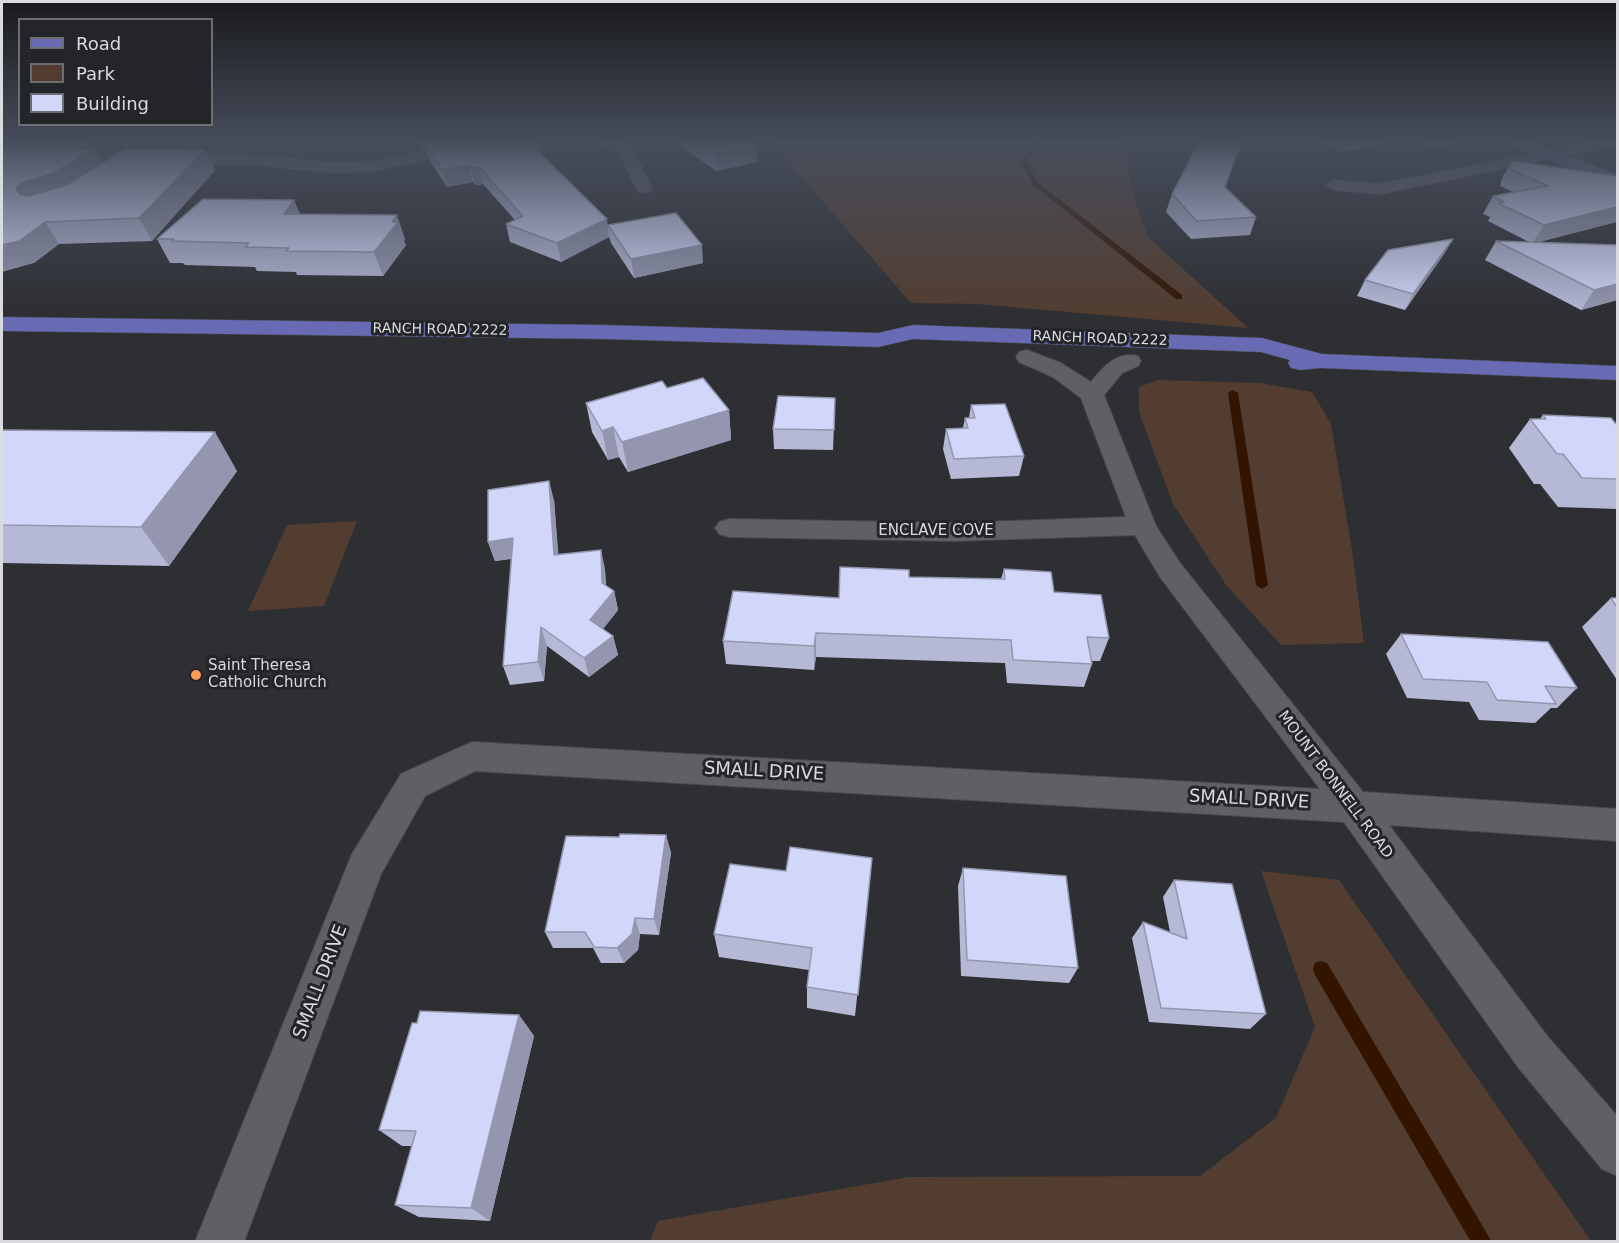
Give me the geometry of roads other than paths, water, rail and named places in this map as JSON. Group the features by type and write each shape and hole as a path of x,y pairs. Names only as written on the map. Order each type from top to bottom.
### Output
{"main road":[{"name":"RANCH ROAD 2222","path":"2,324 604,332 878,340 913,332 1262,345 1321,361"},
{"name":"RANCH ROAD 2222","path":"878,340 920,353 1250,367 1321,361 1617,373"}],"street":[{"path":"1027,357 1064,374 1092,395 1114,368 1130,361"},
{"name":"MOUNT BONNELL ROAD","path":"1092,395 1143,526 1170,570 1353,806 1533,1052 1617,1154"},
{"name":"ENCLAVE COVE","path":"729,528 954,532 1143,526"},
{"name":"SMALL DRIVE","path":"219,1242 365,866 413,785 472,756 1353,806 1617,825"}],"waterway":[{"path":"1057,201 1179,297"},
{"path":"1233,393 1262,585"},
{"path":"1321,969 1482,1242"}],"place":[{"name":"Saint Theresa Catholic Church","path":"196,675"}]}
